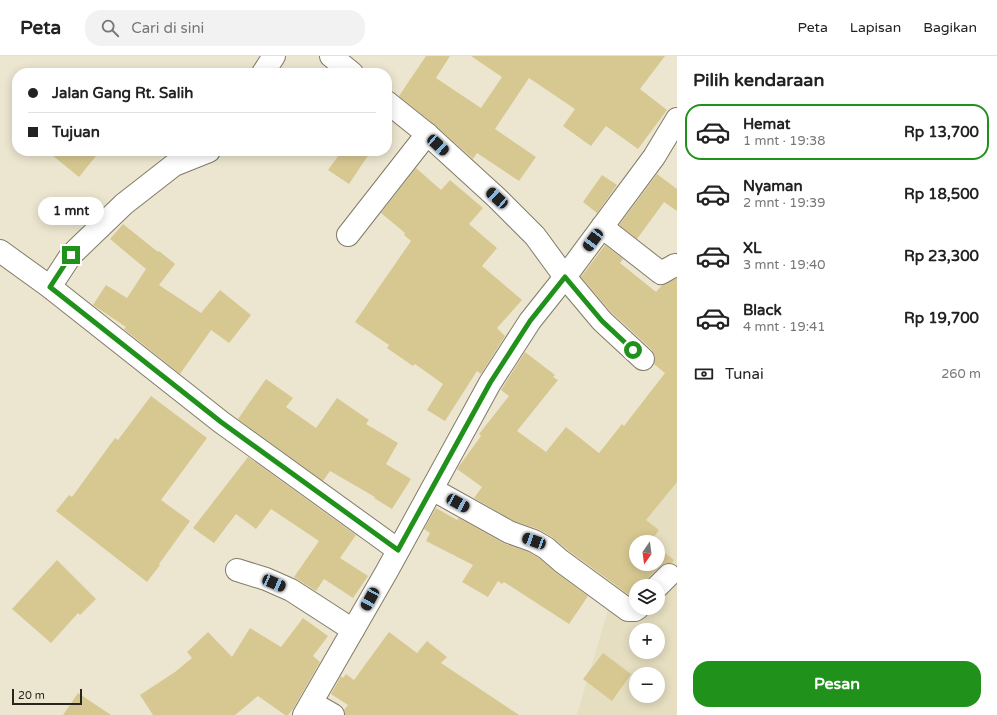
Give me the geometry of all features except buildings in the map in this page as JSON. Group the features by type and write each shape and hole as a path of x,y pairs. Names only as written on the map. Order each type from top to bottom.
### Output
{"street":[{"path":"266,68 274,56"},
{"path":"332,56 346,68"},
{"path":"392,106 426,134 497,198 535,236 565,277 602,321 643,359"},
{"path":"333,715 308,709 490,383 530,321 565,277 654,157 677,119"},
{"path":"348,235 426,134"},
{"path":"50,287 71,255 124,204 174,165 196,156"},
{"path":"602,227 661,272 675,265 677,266"},
{"path":"0,251 50,287 221,422 398,550"},
{"path":"432,489 509,532 534,541 546,548 561,561 629,610"},
{"path":"237,570 266,579 291,590 353,630"}],"shaded area":[{"path":"677,377 677,715 577,715 629,539 629,571 665,571 665,535 630,535"}],"route":[{"path":"71,255 50,287 221,422 398,550 490,383 530,321 565,277 602,321 633,350"}]}
